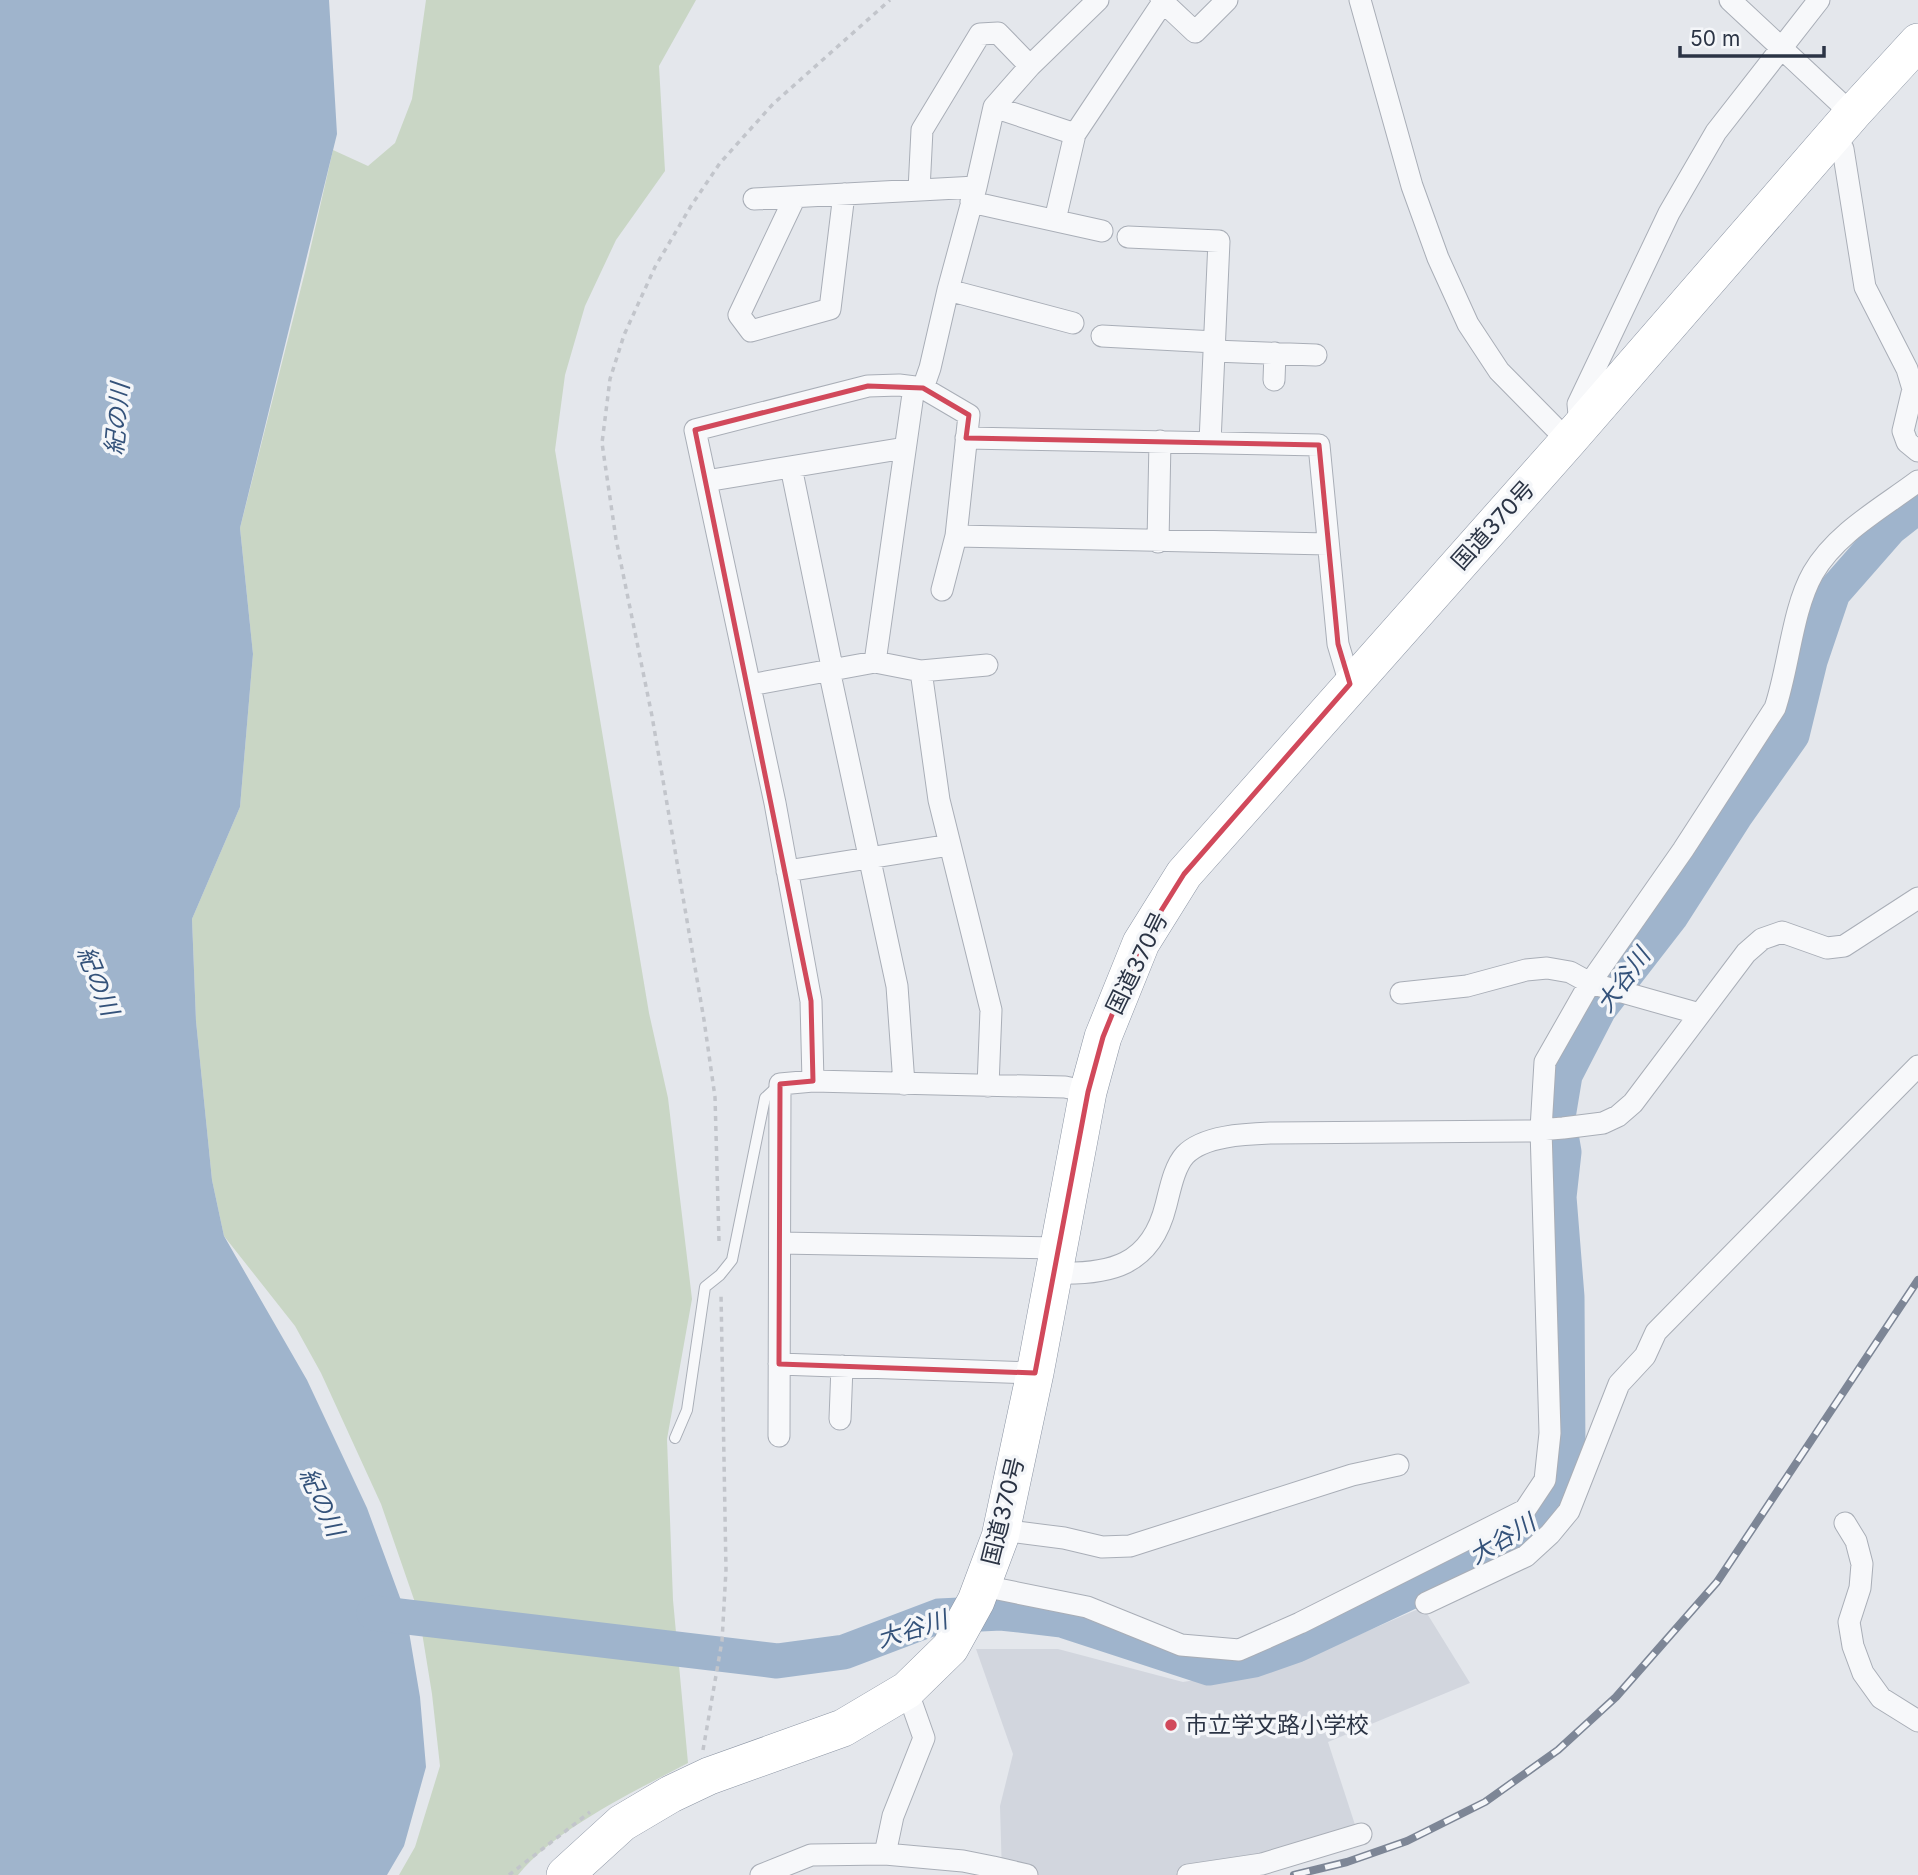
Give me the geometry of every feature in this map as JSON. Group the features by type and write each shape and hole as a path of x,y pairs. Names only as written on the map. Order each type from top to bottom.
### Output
{"highway":[{"name":"国道370号","path":"565,1875 622,1823 671,1794 709,1776 843,1727 907,1690 950,1648 979,1594 1001,1530 1035,1373 1088,1092 1102,1037 1141,943 1184,874 1918,42"}],"street":[{"path":"875,662 905,448 918,388 930,368 994,107 1030,66 1098,0"},
{"path":"1055,220 1075,134 1162,1 1195,32 1227,0"},
{"path":"1360,0 1412,186 1438,258 1468,324 1500,371 1574,434"},
{"path":"1730,0 1782,49 1842,126 1843,149 1865,287 1907,369 1913,389 1903,431 1907,442 1918,451"},
{"path":"1574,434 1578,404 1669,213 1716,132 1819,0"},
{"path":"919,190 922,130 980,34 998,33 1030,66"},
{"path":"994,107 1075,134"},
{"path":"754,199 919,190 974,195 1055,220 1102,231"},
{"path":"794,197 738,315 751,331 830,309 844,194"},
{"path":"1128,237 1219,241 1210,442"},
{"path":"948,289 1073,323"},
{"path":"1102,336 1315,355"},
{"path":"1274,380 1275,353"},
{"path":"813,1081 811,1001 788,871 695,430 868,386 899,385 918,388 969,415 956,536 942,590"},
{"path":"967,438 1319,444 1339,644 1350,684"},
{"path":"1158,541 1160,442"},
{"path":"706,481 905,448"},
{"path":"791,467 868,858 897,986 904,1084"},
{"path":"979,1594 1087,1607 1181,1646 1239,1650 1300,1623 1525,1510 1545,1480 1550,1433 1541,1129 1545,1062 1590,983 1683,850 1775,708 1796,622 1812,574 1858,524 1918,481"},
{"path":"956,536 1328,544"},
{"path":"750,685 875,662 921,671 987,665"},
{"path":"921,671 939,800 990,1010 988,1086"},
{"path":"788,871 950,845"},
{"path":"780,1243 1056,1260 1095,1271 1124,1264 1142,1253 1164,1215 1172,1181 1185,1156 1199,1145 1243,1135 1273,1133 1541,1129 1602,1123 1618,1116 1633,1104 1746,953 1762,939 1782,932 1827,948 1844,946 1918,898"},
{"path":"1401,993 1467,986 1526,970 1547,968 1570,971 1590,983 1700,1014"},
{"path":"1426,1603 1526,1556 1550,1534 1569,1511 1619,1384 1645,1356 1656,1332 1918,1066"},
{"path":"779,1436 780,1084 813,1081 1065,1087 1088,1092"},
{"path":"779,1364 1035,1373"},
{"path":"840,1419 842,1366"},
{"path":"1001,1530 1064,1538 1102,1547 1130,1546 1352,1475 1398,1465"},
{"path":"1845,1523 1856,1541 1861,1564 1860,1588 1849,1622 1853,1646 1863,1673 1881,1698 1918,1721"},
{"path":"885,1854 893,1816 924,1738 907,1690"},
{"path":"1188,1875 1262,1864 1361,1834"},
{"path":"761,1875 811,1854 885,1854 963,1861 994,1871 1027,1875"}],"lane":[{"path":"675,1438 687,1410 705,1287 720,1275 732,1260 765,1098 780,1084"}],"path":[{"path":"709,1776 703,1752 722,1641 726,1570 715,1097 684,894 616,539 602,443 610,379 624,335 655,267 691,206 720,163 773,104 890,0"}],"highlighted area":[{"path":"868,386 923,388 969,415 966,438 1319,445 1338,644 1350,684 1184,874 1141,943 1103,1037 1088,1092 1035,1373 779,1364 780,1084 813,1081 811,1001 695,430"}],"shaded area":[{"path":"1423,1607 1470,1683 1328,1742 1359,1837 1232,1875 1002,1875 1000,1806 1013,1754 976,1649 1058,1649 1183,1682 1289,1665"}],"green space":[{"path":"426,0 696,0 659,66 665,171 616,240 585,306 565,375 555,450 649,1013 668,1098 692,1299 667,1439 673,1600 688,1763 574,1827 534,1858 518,1875 399,1875 415,1847 440,1766 419,1614 381,1504 321,1373 295,1326 224,1236 212,1180 196,1021 192,919 240,807 253,654 240,528 333,150 368,166 395,143 412,99"}],"water":[{"name":"紀の川","path":"0,0 329,0 337,134 240,528 253,654 240,807 192,919 196,1021 212,1180 224,1236 307,1380 367,1508 406,1614 420,1697 426,1767 404,1846 387,1875 0,1875"}],"waterway":[{"name":"大谷川","path":"374,1613 777,1661 844,1652 939,1616 1001,1613 1062,1620 1209,1668 1254,1660 1297,1645 1408,1593 1526,1531 1559,1499 1568,1453 1567,1297 1559,1197 1564,1152 1558,1117 1565,1075 1599,1009 1671,916 1735,816 1792,735 1810,661 1833,593 1890,528 1918,506"}],"railway":[{"path":"1294,1875 1347,1862 1407,1841 1485,1802 1558,1750 1616,1697 1717,1582 1918,1280"}],"place":[{"name":"市立学文路小学校","path":"1171,1725"}]}
